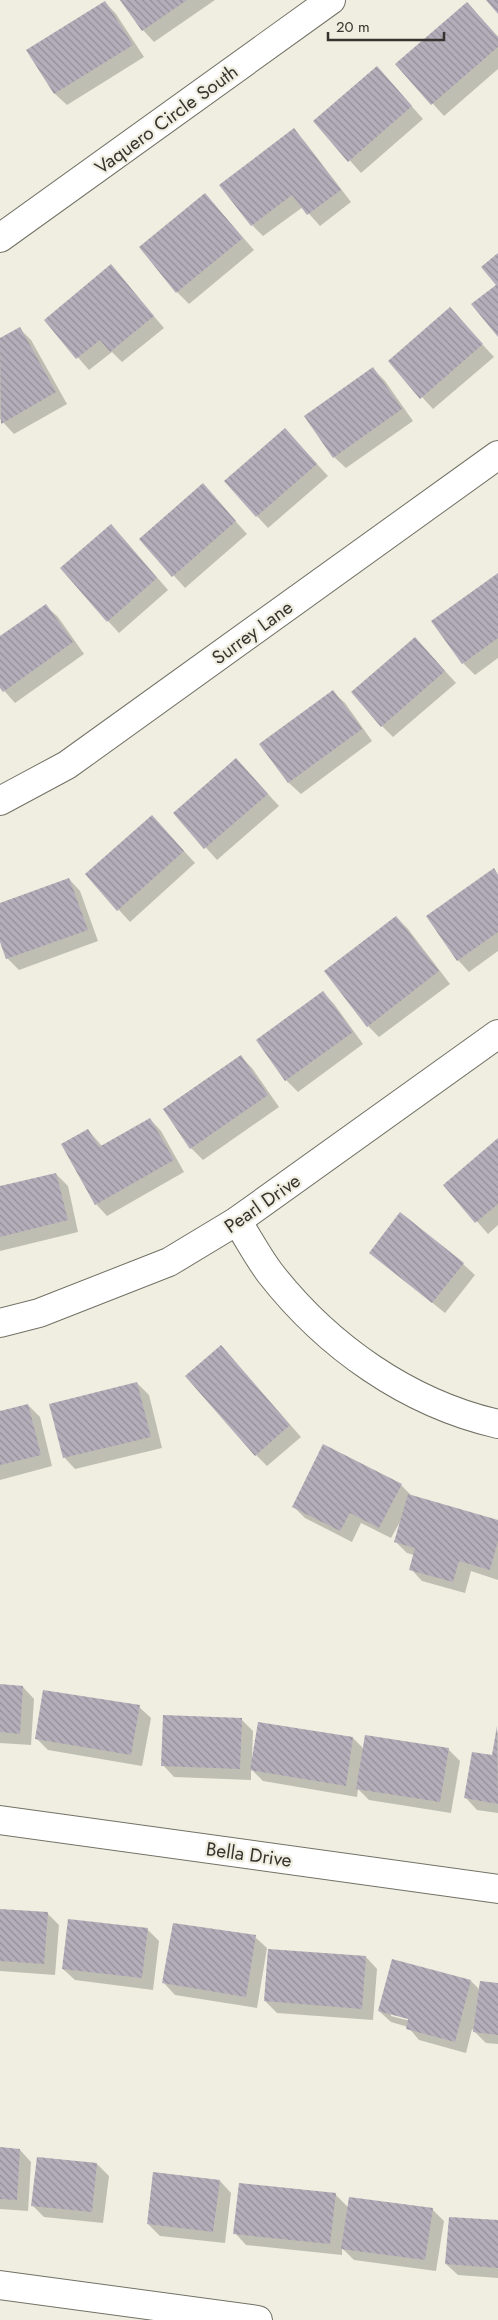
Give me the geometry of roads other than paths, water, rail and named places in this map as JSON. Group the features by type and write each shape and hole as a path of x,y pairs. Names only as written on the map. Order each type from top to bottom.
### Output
{"street":[{"name":"Vaquero Circle South","path":"0,238 331,0"},
{"name":"Surrey Lane","path":"0,800 68,765 498,455"},
{"name":"Pearl Drive","path":"0,1323 39,1313 169,1262 237,1221 498,1034"},
{"path":"237,1221 269,1272 312,1320 363,1364 417,1394 470,1418 498,1424"},
{"name":"Bella Drive","path":"0,1820 498,1889"},
{"path":"0,2285 258,2320"}]}
